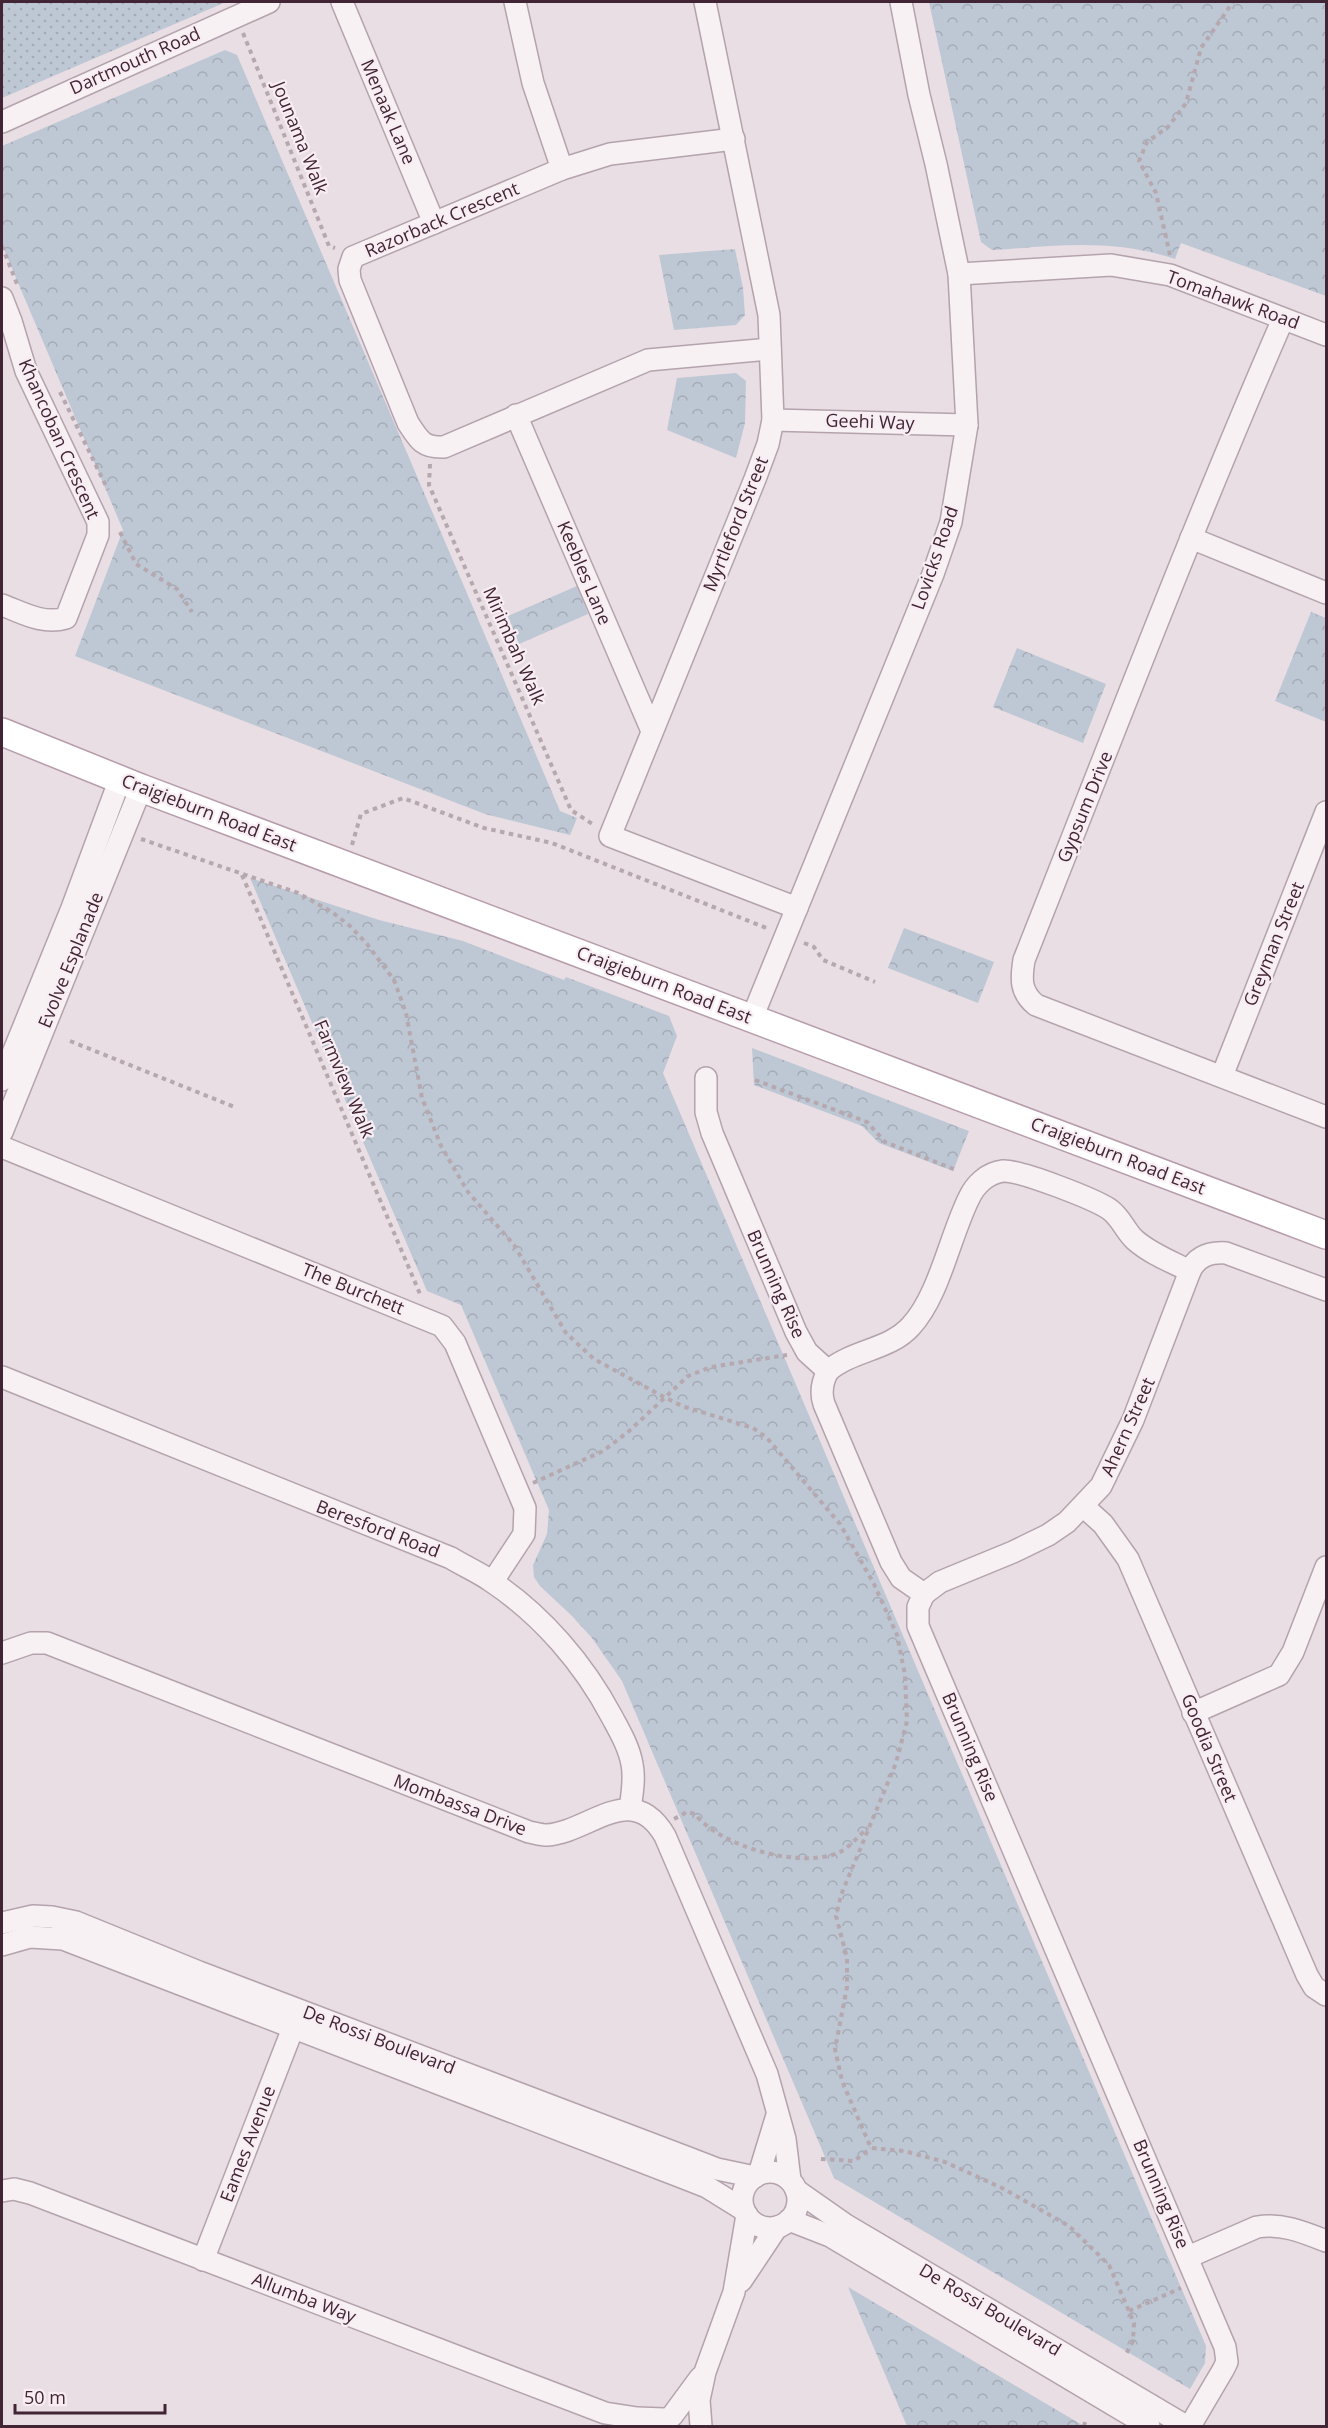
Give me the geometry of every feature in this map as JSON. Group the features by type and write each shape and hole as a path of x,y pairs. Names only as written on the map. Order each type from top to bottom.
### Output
{"main road":[{"name":"Craigieburn Road East","path":"2,732 130,783 1326,1235"}],"street":[{"name":"Dartmouth Road","path":"2,122 269,2"},
{"name":"Menaak Lane","path":"342,2 434,223"},
{"path":"515,2 533,83 562,169"},
{"name":"Myrtleford Street","path":"610,836 755,479 768,444 773,420 769,315 705,2"},
{"name":"Lovicks Road","path":"752,1018 940,553 951,522 967,425 959,274 901,2"},
{"name":"Razorback Crescent","path":"430,448 418,439 403,412 350,280 349,269 353,258 562,169 610,154 734,139"},
{"name":"Tomahawk Road","path":"959,274 1111,265 1170,275 1326,335"},
{"name":"Khancoban Crescent","path":"2,605 35,618 54,621 66,618 98,535 98,522 26,370 11,321 10,293"},
{"name":"Gypsum Drive","path":"1283,319 1191,538 1024,960 1022,976 1023,990 1028,999 1036,1005 1326,1117"},
{"path":"430,448 444,447 648,360 770,349"},
{"name":"Keebles Lane","path":"516,415 652,731"},
{"name":"Geehi Way","path":"773,420 967,425"},
{"path":"1191,538 1326,593"},
{"name":"Evolve Esplanade","path":"2,1132 124,831 130,783"},
{"name":"Evolve Esplanade","path":"2,1080 72,908 130,783"},
{"name":"Greyman Street","path":"1222,1076 1326,812"},
{"path":"610,836 797,908"},
{"name":"Brunning Rise","path":"706,1078 706,1112 712,1133 796,1332 804,1347 828,1371"},
{"name":"The Burchett","path":"2,1147 442,1326 455,1343 518,1490 526,1517 524,1534 493,1581"},
{"path":"924,1594 901,1578 891,1562 821,1397 828,1371 846,1359 898,1338 909,1329 927,1303 969,1198 982,1180 1003,1171 1022,1174 1098,1203 1117,1215 1137,1241 1190,1271 1197,1260 1204,1256 1226,1253 1326,1290"},
{"name":"Ahern Street","path":"924,1594 940,1582 1048,1535 1067,1522 1101,1486 1120,1451 1190,1271"},
{"name":"Beresford Road","path":"2,1377 431,1550 493,1581 543,1624 565,1648 587,1675 605,1704 632,1763 634,1776 630,1809"},
{"name":"Goodia Street","path":"1083,1506 1103,1524 1128,1559 1307,1975 1314,1987 1326,1995"},
{"path":"1193,1713 1279,1675 1293,1652 1322,1591 1326,1567"},
{"name":"Brunning Rise","path":"924,1594 918,1607 918,1626 1225,2347 1227,2362 1188,2427"},
{"name":"Mombassa Drive","path":"2,1653 31,1643 47,1643 529,1832 546,1835 615,1810 630,1809"},
{"path":"630,1809 645,1815 658,1826 665,1836 767,2074 785,2139 797,2206 734,2292"},
{"name":"De Rossi Boulevard","path":"2,1923 33,1916 76,1922 210,1976 717,2169 757,2175"},
{"name":"De Rossi Boulevard","path":"2,1945 30,1936 63,1939 707,2187 745,2213"},
{"name":"Eames Avenue","path":"203,2260 293,2028"},
{"path":"700,2427 699,2400 705,2372 734,2292 745,2213 742,2201 743,2192 748,2183 757,2175 778,2114"},
{"path":"757,2175 775,2173 793,2185"},
{"name":"De Rossi Boulevard","path":"793,2185 846,2225 1188,2427"},
{"name":"Allumba Way","path":"2,2192 14,2189 30,2193 605,2413 664,2420 689,2418 700,2427"},
{"path":"745,2213 760,2226 783,2223"},
{"name":"De Rossi Boulevard","path":"783,2223 830,2236 1149,2427"},
{"path":"1188,2258 1257,2227 1269,2225 1294,2229 1326,2241"},
{"path":"664,2420 688,2397 705,2372"},
{"name":"Allumba Way","path":"605,2413 625,2427"}],"path":[{"path":"1170,257 1156,193 1139,161 1147,142 1168,127 1186,103 1201,48 1233,2"},
{"name":"Jounama Walk","path":"236,16 329,246 353,258"},
{"path":"2,246 10,293"},
{"path":"57,388 88,446 111,500"},
{"name":"Mirimbah Walk","path":"430,448 429,485 571,810 610,836"},
{"path":"119,530 136,564 177,589 192,612"},
{"path":"346,865 361,814 403,798 484,828 552,843 814,947 823,960 875,982"},
{"path":"124,831 154,845 298,893 332,912 367,944 397,988 406,1014 422,1098 441,1146 468,1192 514,1245 566,1333 594,1359 664,1397 682,1406 753,1428 767,1438 840,1524 874,1584 897,1635 905,1675 907,1721 896,1763 841,1895 836,1916 847,1958 847,1988 835,2049 842,2080 871,2148"},
{"name":"Farmview Walk","path":"242,874 420,1294"},
{"path":"70,1041 237,1108"},
{"path":"755,1080 867,1122 885,1142 956,1170"},
{"path":"518,1490 603,1451 628,1432 688,1376 711,1367 782,1358 804,1347"},
{"path":"658,1826 687,1812 695,1814 705,1827 734,1843 766,1853 814,1857 840,1852 868,1827"},
{"path":"821,2159 854,2161 871,2148 904,2151 945,2162 1002,2188 1069,2226 1109,2265 1129,2311 1134,2323 1133,2341 1125,2356"},
{"path":"1129,2311 1198,2281"}],"green space":[{"path":"2,2 226,2 2,98"},
{"path":"929,2 1326,2 1326,296 1181,243 1175,259 1151,252 1106,246 992,250 981,242"},
{"path":"225,50 237,55 560,811 577,818 570,835 485,814 75,656 123,530 2,245 2,146"},
{"path":"735,249 743,288 745,315 736,325 674,330 659,255"},
{"path":"736,373 746,381 745,423 736,458 667,430 677,378"},
{"path":"577,586 588,614 519,644 508,616"},
{"path":"1311,612 1326,618 1326,722 1275,701"},
{"path":"1017,648 1106,684 1083,743 993,707"},
{"path":"250,878 379,920 463,941 564,980 566,977 669,1016 677,1036 663,1073 1206,2346 1205,2363 1190,2389 834,2178 622,1681 592,1638 540,1586 534,1577 533,1565 547,1534 549,1510 461,1305 427,1291"},
{"path":"904,928 994,962 978,1003 888,968"},
{"path":"752,1048 969,1131 953,1171 879,1143 862,1126 754,1085"},
{"path":"848,2287 1084,2426 907,2426"}]}
